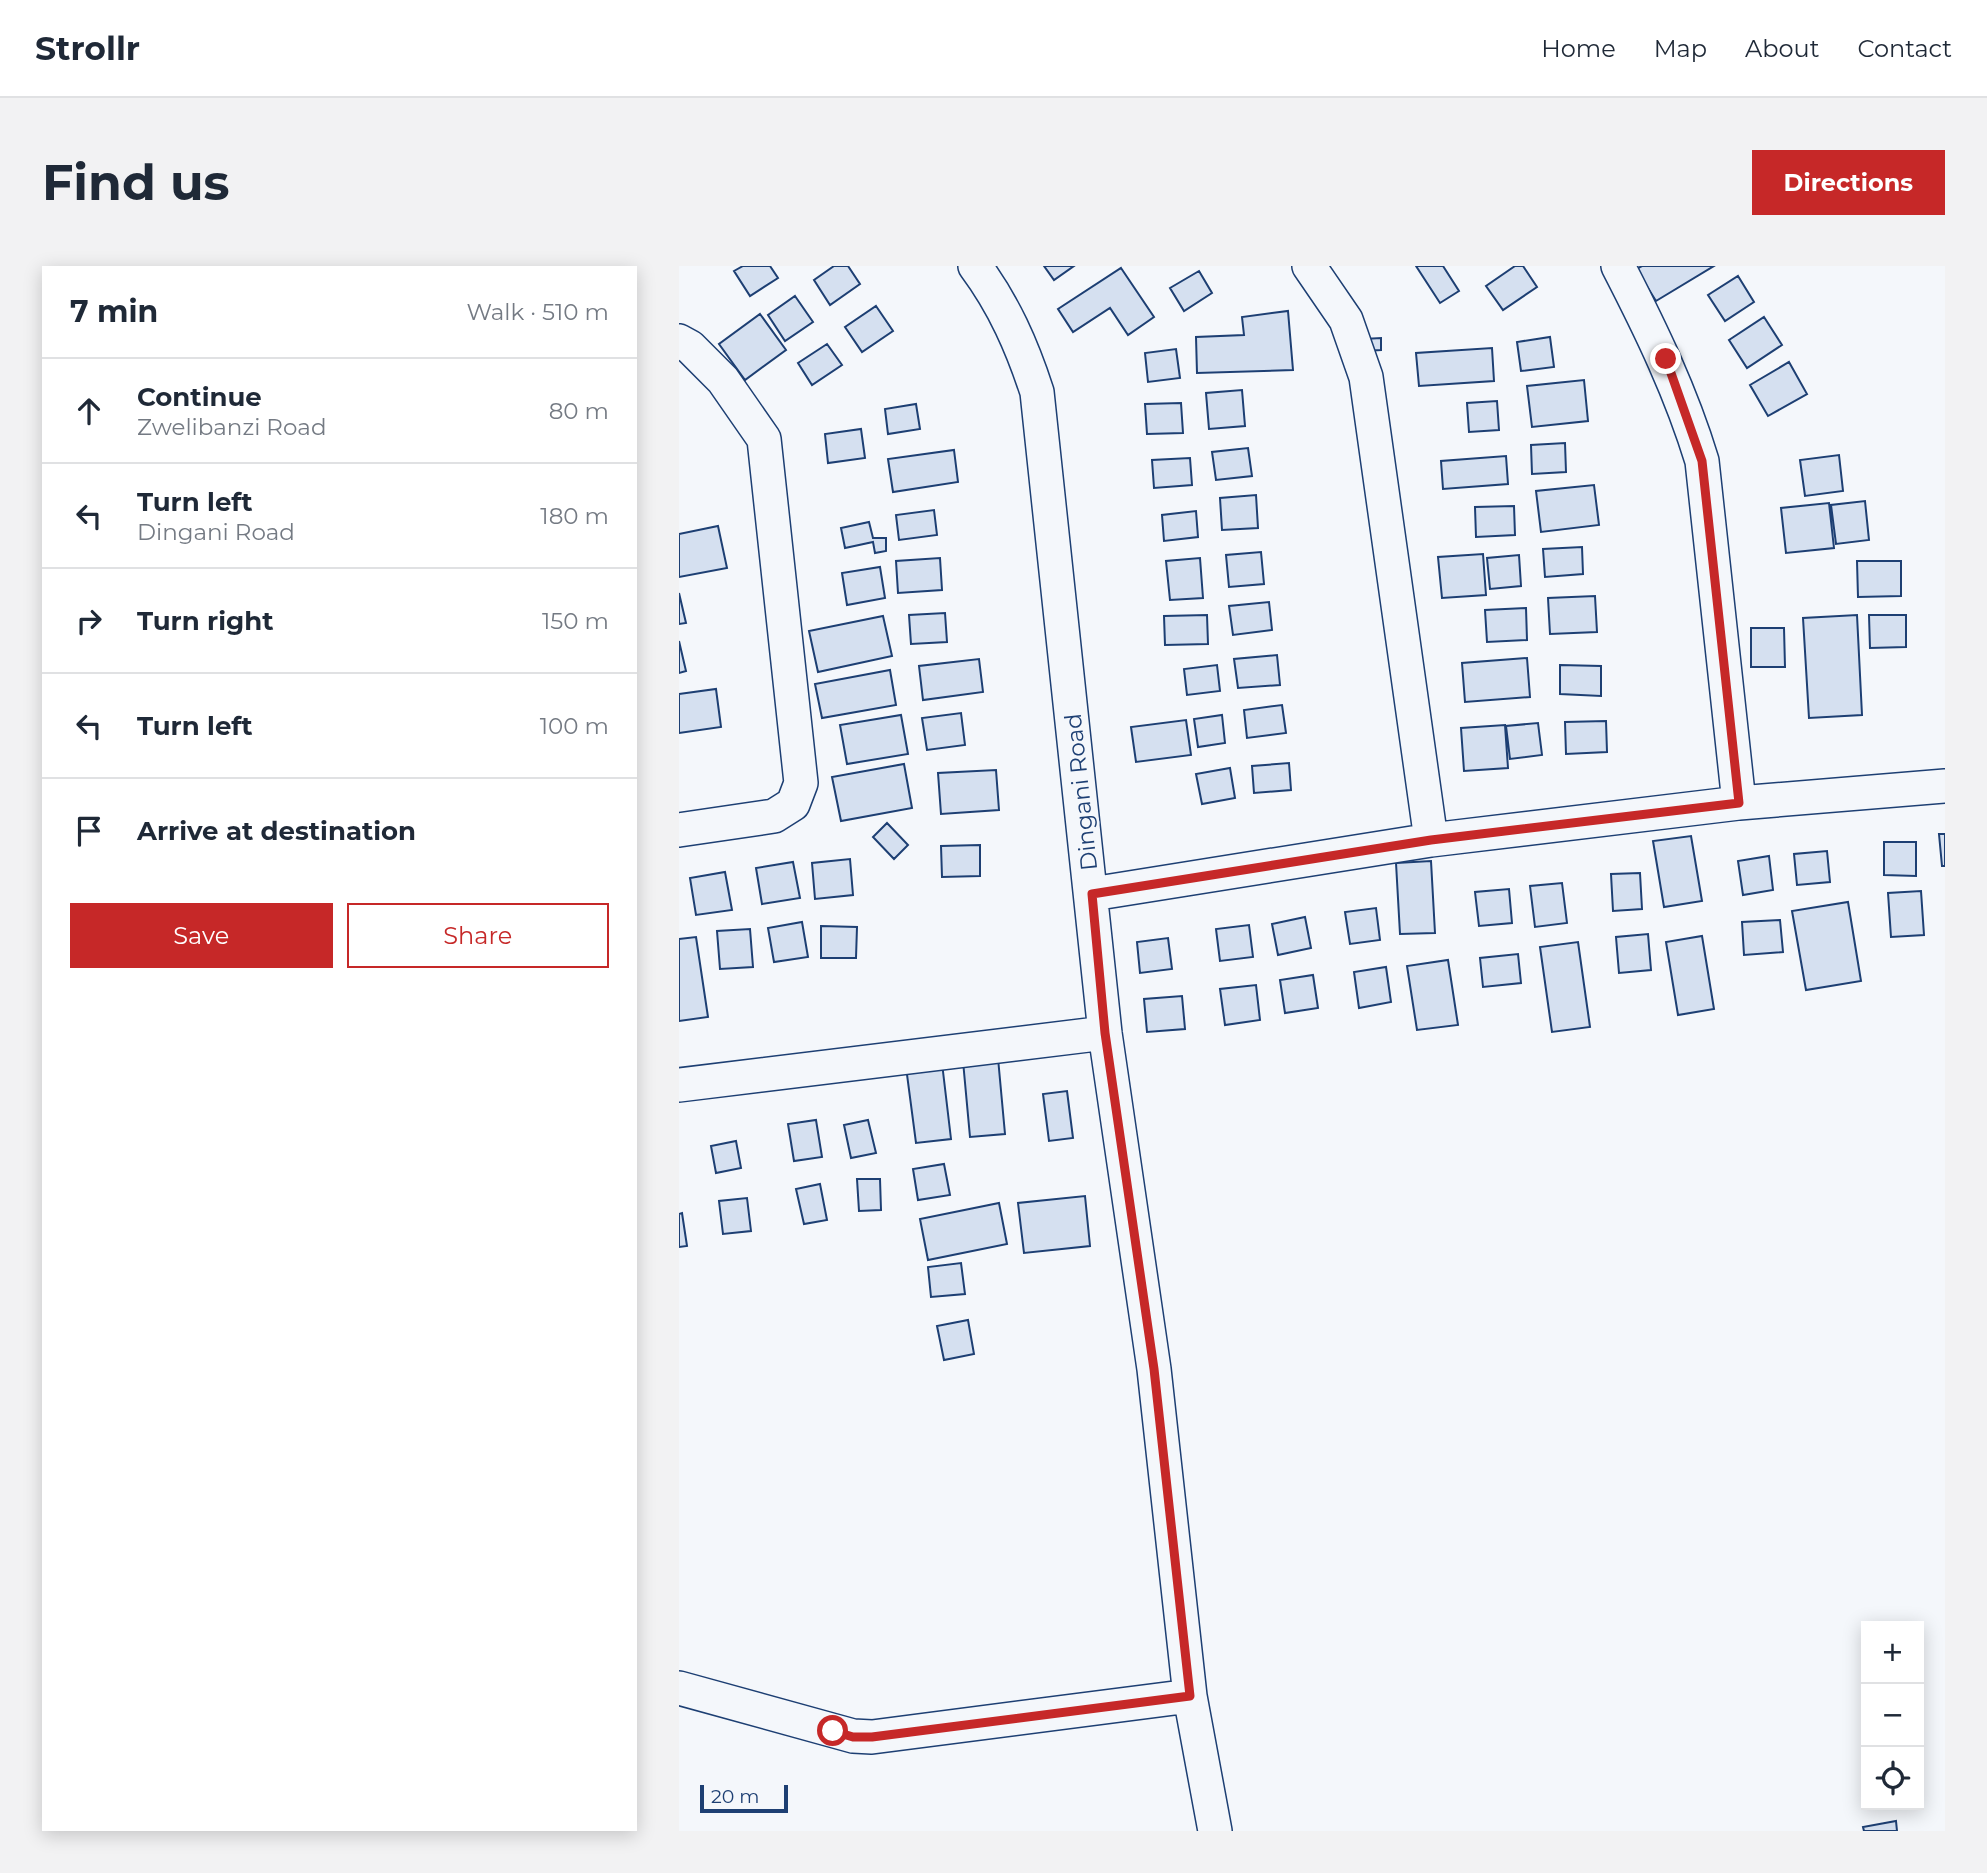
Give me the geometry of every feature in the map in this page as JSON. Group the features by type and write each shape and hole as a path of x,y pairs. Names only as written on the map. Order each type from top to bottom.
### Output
{"street":[{"name":"Dingani Road","path":"975,266 994,292 1022,346 1037,392 1105,1033 1154,1369 1190,1696 1216,1831"},
{"path":"1309,266 1346,320 1366,377 1431,840"},
{"path":"1618,266 1666,359 1702,461 1739,803"},
{"path":"679,341 690,347 723,380 764,439 801,783 793,804 774,816 679,830"},
{"path":"1092,894 1431,840 1739,803 1945,786"},
{"path":"679,1085 1105,1033"},
{"path":"679,1688 853,1737 872,1737 1190,1696"}],"building":[{"path":"743,266 770,266 778,278 750,296 734,271"},
{"path":"834,266 848,266 860,284 830,305 814,280"},
{"path":"1044,266 1074,266 1054,280"},
{"path":"1416,266 1443,266 1459,291 1440,303"},
{"path":"1515,266 1523,266 1537,287 1503,310 1486,286"},
{"path":"1642,266 1714,266 1656,301 1636,269"},
{"path":"1121,268 1154,317 1128,335 1110,308 1073,332 1058,309"},
{"path":"1199,271 1212,293 1184,311 1170,288"},
{"path":"1738,276 1754,302 1725,321 1708,295"},
{"path":"795,296 813,322 785,341 768,315"},
{"path":"876,306 893,331 862,352 845,327"},
{"path":"1288,311 1293,370 1197,373 1196,337 1244,335 1242,317"},
{"path":"760,314 786,350 745,380 719,344"},
{"path":"1764,317 1782,345 1747,368 1729,340"},
{"path":"1550,337 1554,367 1521,371 1517,342"},
{"path":"1381,338 1381,350 1365,351 1364,339"},
{"path":"827,344 842,365 812,385 798,363"},
{"path":"1492,348 1494,381 1419,386 1416,353"},
{"path":"1176,349 1180,378 1148,382 1145,353"},
{"path":"1789,362 1807,394 1768,416 1750,385"},
{"path":"1584,380 1588,421 1532,427 1527,386"},
{"path":"1242,390 1245,426 1209,429 1206,393"},
{"path":"1497,401 1499,430 1469,432 1467,403"},
{"path":"1181,403 1183,433 1147,434 1145,404"},
{"path":"916,404 920,429 888,434 885,409"},
{"path":"861,429 865,458 828,463 825,434"},
{"path":"1565,443 1566,472 1532,474 1531,445"},
{"path":"1248,448 1252,476 1216,480 1212,452"},
{"path":"954,450 958,482 893,492 888,459"},
{"path":"1839,455 1843,491 1805,496 1800,460"},
{"path":"1506,456 1508,484 1443,489 1441,461"},
{"path":"1190,458 1192,485 1154,488 1152,460"},
{"path":"1594,485 1599,525 1541,532 1536,491"},
{"path":"1256,495 1258,528 1222,530 1220,498"},
{"path":"1865,501 1869,540 1836,544 1831,505"},
{"path":"1829,503 1834,548 1786,553 1781,508"},
{"path":"1514,506 1515,535 1476,537 1475,507"},
{"path":"934,510 937,535 899,540 896,515"},
{"path":"1196,511 1198,537 1164,541 1162,515"},
{"path":"869,522 873,538 886,538 886,551 875,553 873,542 845,548 841,528"},
{"path":"718,526 727,568 679,577 679,534"},
{"path":"1582,547 1583,574 1545,577 1543,549"},
{"path":"1261,552 1264,584 1229,587 1226,555"},
{"path":"1483,554 1486,595 1442,598 1438,557"},
{"path":"1519,555 1521,586 1490,589 1487,558"},
{"path":"940,558 942,590 898,593 896,561"},
{"path":"1200,558 1203,598 1170,600 1166,561"},
{"path":"1857,561 1901,561 1901,596 1858,597"},
{"path":"880,567 885,598 847,605 842,573"},
{"path":"679,593 686,623 679,624"},
{"path":"1595,596 1597,632 1550,634 1548,598"},
{"path":"1269,602 1272,630 1233,635 1229,606"},
{"path":"1526,608 1527,640 1487,642 1485,610"},
{"path":"945,613 947,642 911,644 909,615"},
{"path":"1207,615 1208,644 1165,645 1164,616"},
{"path":"1857,615 1862,715 1809,718 1803,618"},
{"path":"1869,615 1906,615 1906,647 1870,648"},
{"path":"883,616 892,656 818,672 809,631"},
{"path":"1751,628 1784,628 1785,667 1751,667"},
{"path":"679,641 686,671 679,673"},
{"path":"1277,655 1280,685 1238,688 1234,659"},
{"path":"1527,658 1530,697 1465,702 1462,663"},
{"path":"979,659 983,692 923,700 919,666"},
{"path":"1217,665 1220,691 1187,695 1184,669"},
{"path":"1560,665 1601,666 1601,696 1560,694"},
{"path":"890,670 896,705 822,718 815,684"},
{"path":"716,689 721,727 679,733 679,694"},
{"path":"1282,705 1286,733 1247,738 1244,710"},
{"path":"961,713 965,745 927,750 922,718"},
{"path":"901,715 908,754 847,764 840,725"},
{"path":"1222,715 1225,743 1198,747 1194,719"},
{"path":"1186,720 1191,755 1136,762 1131,727"},
{"path":"1606,721 1607,752 1566,754 1565,722"},
{"path":"1538,723 1542,755 1510,759 1506,726"},
{"path":"1505,725 1508,768 1464,771 1461,728"},
{"path":"1289,763 1291,790 1254,793 1252,766"},
{"path":"904,764 912,808 841,821 832,777"},
{"path":"1230,768 1235,798 1202,804 1196,774"},
{"path":"996,770 999,810 941,814 938,773"},
{"path":"887,823 908,845 894,859 873,837"},
{"path":"1939,834 1945,834 1945,866 1942,866"},
{"path":"1691,836 1702,901 1664,907 1653,841"},
{"path":"1884,842 1916,842 1916,876 1884,875"},
{"path":"980,845 980,876 942,877 941,846"},
{"path":"1827,851 1830,882 1797,885 1794,854"},
{"path":"1769,856 1773,890 1743,895 1738,861"},
{"path":"850,859 853,895 815,899 812,863"},
{"path":"1431,861 1435,933 1400,934 1396,863"},
{"path":"793,862 800,898 762,904 756,868"},
{"path":"725,872 732,910 696,915 690,878"},
{"path":"1640,873 1642,909 1613,911 1611,874"},
{"path":"1562,883 1567,923 1535,927 1530,886"},
{"path":"1509,889 1512,923 1479,926 1475,892"},
{"path":"1921,891 1924,935 1891,937 1888,893"},
{"path":"1848,902 1861,981 1806,990 1792,911"},
{"path":"1376,908 1380,940 1350,944 1345,912"},
{"path":"1305,917 1311,948 1278,955 1272,924"},
{"path":"1780,920 1783,952 1744,955 1742,922"},
{"path":"802,922 808,957 774,962 768,928"},
{"path":"1249,925 1253,957 1220,961 1216,929"},
{"path":"821,926 857,927 856,958 821,958"},
{"path":"750,929 753,967 720,969 717,931"},
{"path":"1648,934 1651,970 1619,973 1616,937"},
{"path":"1702,936 1714,1009 1678,1015 1666,942"},
{"path":"696,937 708,1017 679,1021 679,939"},
{"path":"1168,938 1172,969 1140,973 1137,942"},
{"path":"1578,942 1590,1027 1552,1032 1540,947"},
{"path":"1518,954 1521,983 1483,987 1480,958"},
{"path":"1448,960 1458,1025 1417,1030 1407,966"},
{"path":"1386,967 1391,1002 1359,1008 1354,972"},
{"path":"1313,975 1318,1008 1285,1013 1280,980"},
{"path":"1256,985 1260,1020 1225,1025 1220,989"},
{"path":"1182,996 1185,1029 1147,1032 1144,999"},
{"path":"998,1058 1005,1134 970,1137 963,1061"},
{"path":"942,1063 951,1139 916,1143 906,1067"},
{"path":"1067,1091 1073,1138 1049,1141 1043,1094"},
{"path":"816,1120 822,1157 794,1161 788,1124"},
{"path":"868,1120 876,1153 851,1158 844,1125"},
{"path":"736,1141 741,1168 716,1173 711,1146"},
{"path":"944,1164 950,1195 918,1200 913,1169"},
{"path":"857,1179 880,1179 881,1210 859,1211"},
{"path":"820,1184 827,1220 804,1224 796,1189"},
{"path":"1085,1196 1090,1246 1024,1253 1018,1203"},
{"path":"747,1198 751,1231 723,1234 719,1201"},
{"path":"999,1203 1007,1244 928,1260 920,1219"},
{"path":"682,1213 687,1246 679,1247 679,1214"},
{"path":"961,1263 965,1294 931,1297 928,1267"},
{"path":"968,1320 974,1354 944,1360 937,1326"},
{"path":"1896,1821 1897,1831 1864,1831 1863,1827"}],"route":[{"path":"833,1731 853,1737 872,1737 1190,1696 1154,1369 1105,1033 1092,894 1431,840 1739,803 1702,461 1687,411 1666,359"}]}
